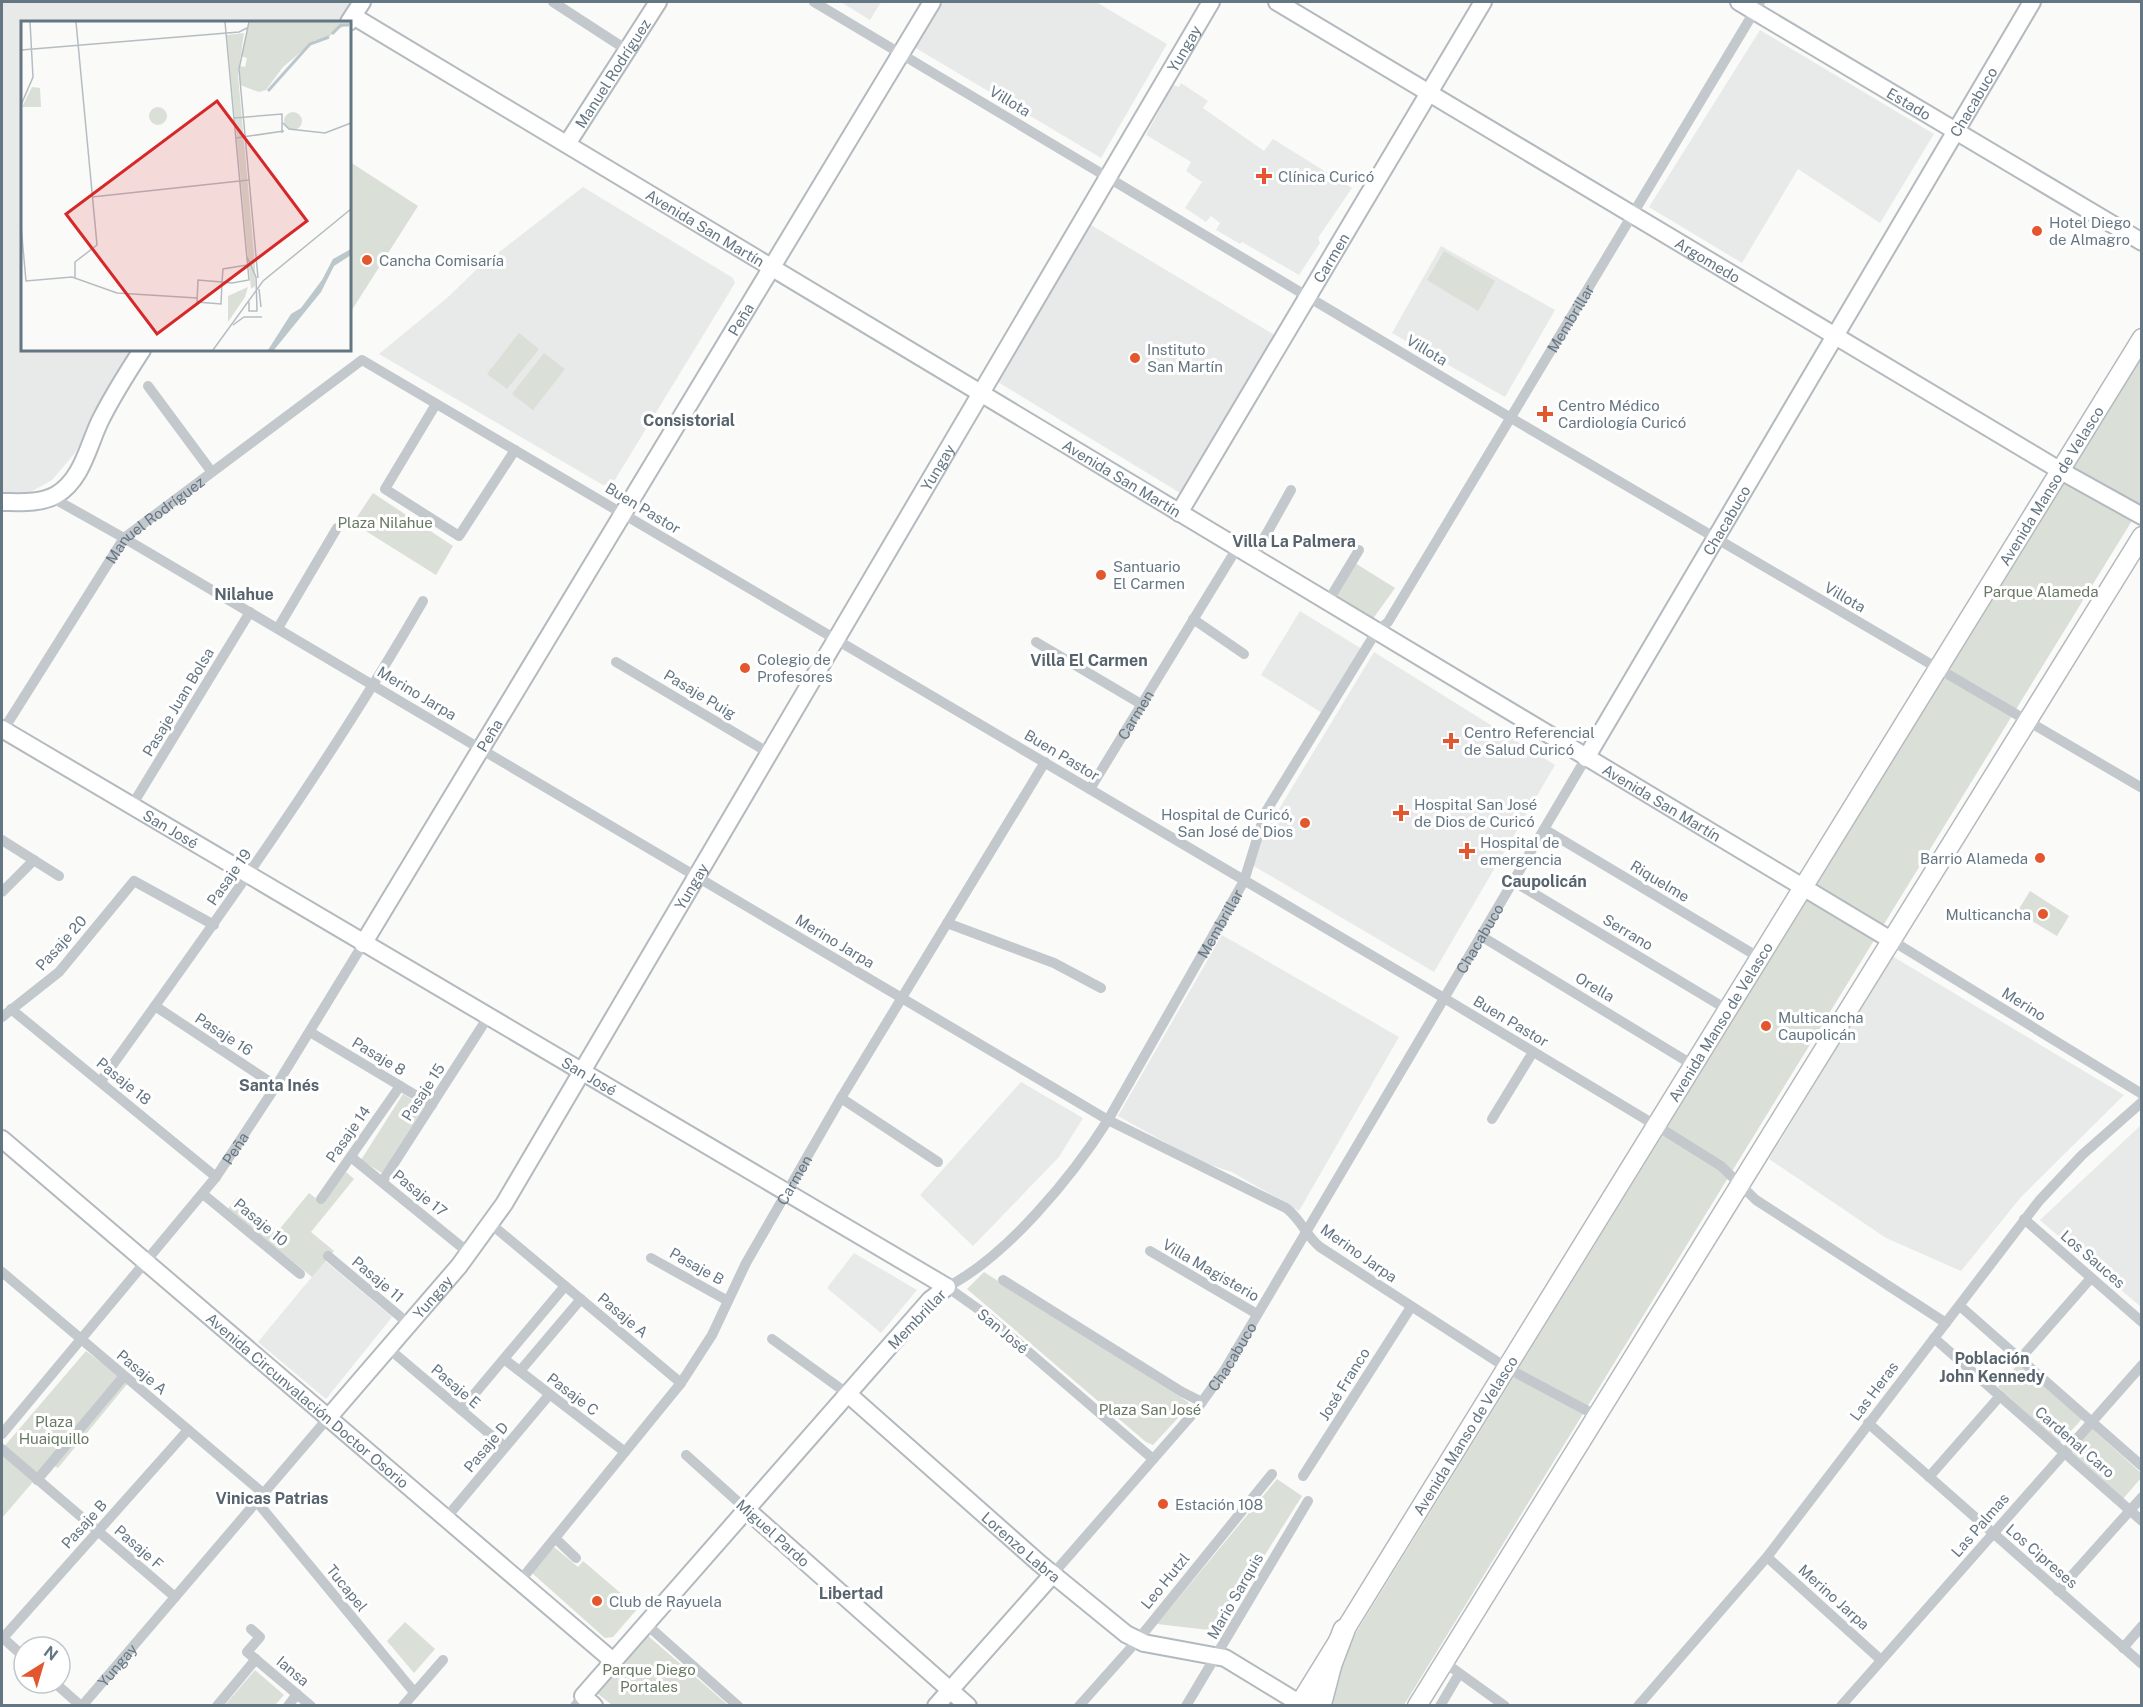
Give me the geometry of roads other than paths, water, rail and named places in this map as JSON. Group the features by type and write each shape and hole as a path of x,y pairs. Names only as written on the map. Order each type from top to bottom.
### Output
{"highway":[{"path":"1305,1705 1331,1664 1344,1630"}],"main road":[{"name":"Avenida Manso de Velasco","path":"1344,1630 1760,958 1936,668 2142,338"},
{"path":"1417,1706 2142,536"}],"street":[{"path":"553,2 627,50"},
{"name":"Manuel Rodríguez","path":"567,144 658,2"},
{"name":"Villota","path":"814,2 1511,418 2142,788"},
{"name":"Peña","path":"2,1434 203,1194 276,1086 932,2"},
{"name":"Yungay","path":"82,1706 409,1324 491,1224 1211,2"},
{"name":"Argomedo","path":"1277,2 2061,471 2142,516"},
{"name":"Carmen","path":"1179,513 1483,2"},
{"name":"Estado","path":"1738,2 1757,6 1956,131 2142,242"},
{"name":"Chacabuco","path":"936,1706 1202,1402 1306,1232 2032,2"},
{"name":"Membrillar","path":"584,1702 613,1661 930,1300 947,1287 978,1270 1051,1196 1085,1156 1108,1120 1244,881 1265,813 1376,633 1388,622 1757,6"},
{"name":"Avenida San Martín","path":"354,13 1376,633 1891,940"},
{"path":"2,502 27,502 51,497 67,486 81,466 100,423 141,351"},
{"name":"Manuel Rodríguez","path":"2,730 124,538 362,360"},
{"name":"Buen Pastor","path":"362,360 1444,998 1721,1166 1740,1184"},
{"path":"148,386 211,471"},
{"path":"436,404 385,489 459,536 515,450"},
{"path":"1253,558 1291,490"},
{"name":"Merino Jarpa","path":"51,497 278,628 1108,1120 1286,1208 1298,1219 1320,1247 1507,1368 1597,1416"},
{"path":"278,628 337,528"},
{"name":"Carmen","path":"1090,789 1237,548"},
{"path":"1327,603 1359,550"},
{"name":"Pasaje 19","path":"101,1081 248,877 375,686 423,601"},
{"name":"Pasaje Juan Bolsa","path":"131,807 250,612"},
{"path":"1193,619 1244,654"},
{"path":"1036,642 1141,704"},
{"name":"Pasaje Puig","path":"616,662 769,753"},
{"name":"San José","path":"2,730 947,1287 981,1311 1153,1459"},
{"name":"Carmen","path":"520,1581 681,1383 703,1351 787,1192 841,1098 1045,762"},
{"name":"Riquelme","path":"1544,829 1760,958"},
{"path":"2,840 59,876"},
{"path":"2,892 34,860"},
{"name":"Pasaje 20","path":"2,1017 59,972 134,881 213,925"},
{"name":"Serrano","path":"1514,881 1728,1010"},
{"path":"947,923 1054,963 1101,988"},
{"name":"Orella","path":"1481,936 1693,1065"},
{"name":"Merino","path":"1891,940 2142,1094"},
{"name":"Pasaje 16","path":"155,1006 276,1086"},
{"name":"Pasaje 18","path":"11,1010 216,1177"},
{"name":"Pasaje 15","path":"382,1182 488,1017"},
{"name":"Pasaje 8","path":"310,1032 432,1105"},
{"path":"1492,1119 1533,1052"},
{"name":"Pasaje 14","path":"321,1199 400,1086"},
{"path":"841,1098 938,1162"},
{"name":"Las Heras","path":"1638,1706 1767,1557 2024,1219 2082,1155 2142,1102"},
{"name":"Avenida Circunvalación Doctor Osorio","path":"2,1139 613,1661"},
{"name":"Pasaje 17","path":"351,1157 469,1253"},
{"path":"1740,1184 1756,1200 1947,1323"},
{"name":"Pasaje 10","path":"203,1194 300,1274"},
{"name":"Los Sauces","path":"2024,1219 2142,1322"},
{"name":"Pasaje A","path":"491,1224 681,1383"},
{"name":"Villa Magisterio","path":"1150,1251 1257,1314"},
{"name":"Pasaje 11","path":"327,1256 409,1324"},
{"name":"Pasaje B","path":"651,1258 728,1301"},
{"name":"Pasaje A","path":"2,1274 188,1430 260,1498"},
{"path":"2020,1359 2091,1278"},
{"path":"1003,1280 1182,1392 1202,1402"},
{"path":"461,1410 565,1286"},
{"path":"520,1371 581,1299"},
{"name":"Cardenal Caro","path":"1960,1306 2142,1466"},
{"name":"José Franco","path":"1303,1476 1410,1307"},
{"name":"Cardenal Caro","path":"1934,1338 2142,1521"},
{"name":"Lorenzo Labra","path":"772,1339 848,1394 1053,1574 1137,1641 1218,1655 1305,1705"},
{"name":"Pasaje E","path":"388,1348 506,1447"},
{"name":"Pasaje C","path":"504,1359 625,1452"},
{"name":"Las Palmas","path":"1840,1706 2142,1365"},
{"path":"37,1480 124,1376"},
{"name":"Pasaje D","path":"446,1518 549,1395"},
{"path":"1929,1477 2000,1396"},
{"name":"Los Cipreses","path":"1868,1423 2142,1665"},
{"name":"Pasaje B","path":"2,1638 188,1430"},
{"name":"Pasaje F","path":"2,1449 175,1597"},
{"name":"Miguel Pardo","path":"686,1455 968,1706"},
{"name":"Leo Hutzl","path":"1079,1706 1137,1641 1272,1474"},
{"path":"2058,1591 2142,1497"},
{"name":"Tucapel","path":"260,1498 414,1692"},
{"name":"Mario Sarquis","path":"1186,1706 1308,1501"},
{"path":"555,1538 576,1558"},
{"name":"Merino Jarpa","path":"1767,1557 1881,1660"},
{"path":"646,1624 738,1706"},
{"path":"2123,1648 2142,1626"},
{"path":"217,1706 256,1659 247,1652 260,1637 251,1629"},
{"name":"Iansa","path":"256,1659 311,1706"},
{"path":"403,1706 443,1660"},
{"path":"1444,1662 1505,1706"},
{"path":"1440,1706 1459,1674"},
{"path":"288,1706 297,1694"},
{"path":"69,1695 82,1706"}],"place":[{"name":"Clínica Curicó","path":"1264,176"},
{"name":"Hotel Diego de Almagro","path":"2037,231"},
{"name":"Cancha Comisaría","path":"367,260"},
{"name":"Instituto San Martín","path":"1135,358"},
{"name":"Centro Médico Cardiología Curicó","path":"1545,414"},
{"name":"Santuario El Carmen","path":"1101,575"},
{"name":"Colegio de Profesores","path":"745,668"},
{"name":"Centro Referencial de Salud Curicó","path":"1451,741"},
{"name":"Hospital San José de Dios de Curicó","path":"1401,813"},
{"name":"Hospital de Curicó, San José de Dios","path":"1305,823"},
{"name":"Hospital de emergencia","path":"1467,851"},
{"name":"Barrio Alameda","path":"2040,858"},
{"name":"Multicancha","path":"2043,914"},
{"name":"Multicancha Caupolicán","path":"1766,1026"},
{"name":"Estación 108","path":"1163,1504"},
{"name":"Club de Rayuela","path":"597,1601"}],"district":[{"name":"Consistorial","path":"689,420"},
{"name":"Villa La Palmera","path":"1294,541"},
{"name":"Nilahue","path":"244,594"},
{"name":"Villa El Carmen","path":"1089,660"},
{"name":"Caupolicán","path":"1544,881"},
{"name":"Santa Inés","path":"279,1085"},
{"name":"Población John Kennedy","path":"1992,1367"},
{"name":"Vinicas Patrias","path":"272,1498"},
{"name":"Libertad","path":"851,1593"}],"park label":[{"name":"Plaza Nilahue","path":"385,522"},
{"name":"Parque Alameda","path":"2041,591"},
{"name":"Plaza San José","path":"1150,1409"},
{"name":"Plaza Huaiquillo","path":"54,1430"},
{"name":"Parque Diego Portales","path":"649,1678"}]}
